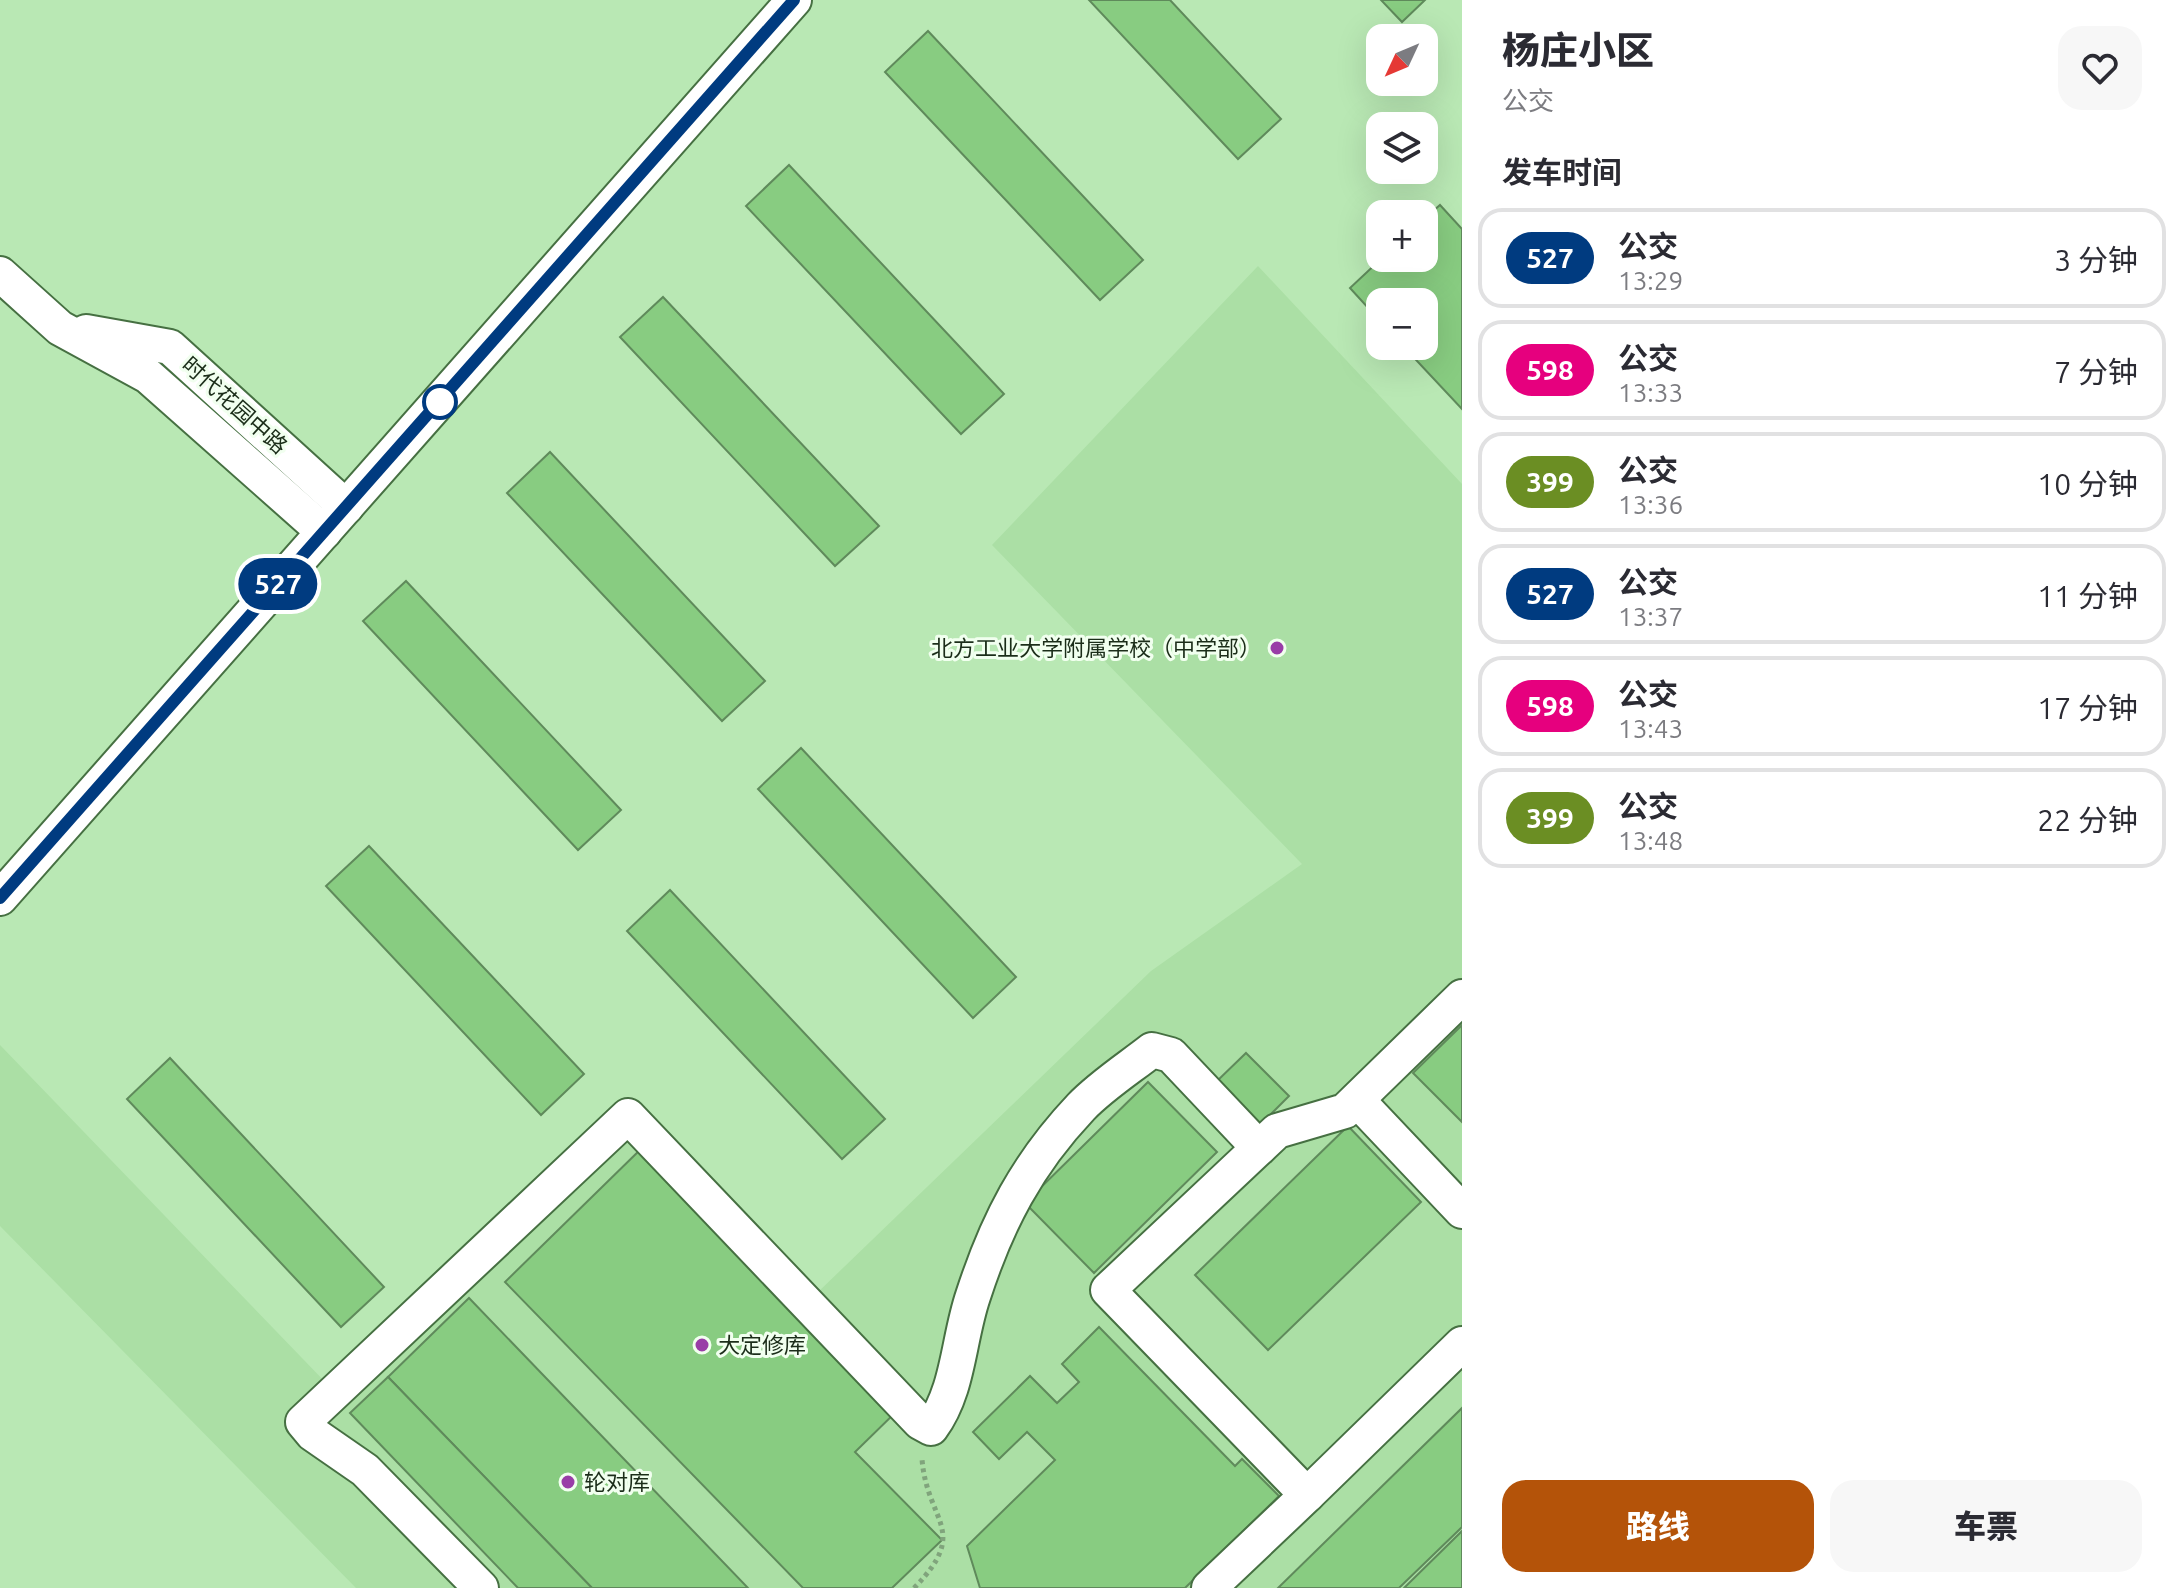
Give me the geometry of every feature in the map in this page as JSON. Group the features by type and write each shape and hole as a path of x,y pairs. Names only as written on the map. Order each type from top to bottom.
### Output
{"street":[{"path":"0,898 794,0"},
{"name":"时代花园中路","path":"0,274 60,328 148,376 324,532"},
{"name":"时代花园中路","path":"60,328 170,347 346,507"},
{"path":"1307,1495 1108,1290 1277,1131 1345,1111 1462,997"},
{"path":"481,1588 365,1470 313,1434 303,1422 628,1116 920,1422 931,1428 946,1408 972,1297 995,1237 1026,1173 1094,1096 1152,1050 1171,1055 1259,1148"},
{"path":"1357,1100 1462,1211"},
{"path":"1209,1588 1462,1344"}],"path":[{"path":"914,1588 942,1555 944,1537 923,1473 920,1422"}],"shaded area":[{"path":"1258,266 1462,484 1462,1588 356,1588 0,1226 0,1045 329,1386 624,1101 816,1294 1151,971 1302,864 992,545"}],"building":[{"path":"1089,0 1170,0 1281,119 1238,159"},
{"path":"1381,0 1425,0 1402,22"},
{"path":"928,31 1143,260 1100,300 885,72"},
{"path":"789,165 1004,394 961,434 746,206"},
{"path":"1440,205 1462,229 1462,409 1416,360 1438,360 1438,288 1366,288 1366,306 1350,288 1367,272 1438,272"},
{"path":"663,297 879,526 835,566 620,337"},
{"path":"550,452 765,681 722,721 507,493"},
{"path":"406,581 621,810 578,850 363,621"},
{"path":"801,748 1016,977 973,1018 758,789"},
{"path":"369,846 584,1074 541,1115 326,886"},
{"path":"670,890 885,1119 842,1159 627,931"},
{"path":"1462,1025 1462,1122 1413,1073"},
{"path":"1246,1053 1289,1096 1259,1126 1216,1082"},
{"path":"170,1058 384,1287 341,1327 127,1099"},
{"path":"1148,1082 1217,1152 1094,1273 1025,1203"},
{"path":"1348,1126 1421,1202 1268,1350 1195,1275"},
{"name":"大定修库","path":"644,1146 900,1408 855,1452 942,1540 892,1588 803,1588 505,1282"},
{"name":"轮对库","path":"469,1298 748,1588 592,1588 388,1377"},
{"path":"1099,1327 1235,1466 1242,1459 1279,1496 1185,1588 980,1588 967,1546 1055,1460 1027,1432 999,1459 973,1432 1030,1376 1057,1403 1079,1382 1062,1364"},
{"path":"388,1377 592,1588 518,1588 350,1413"},
{"path":"1462,1408 1462,1527 1399,1588 1278,1588"},
{"path":"1462,1531 1462,1588 1404,1588"}],"bus line":[{"name":"527","path":"0,898 794,0"}],"place":[{"name":"北方工业大学附属学校（中学部）","path":"1277,648"},
{"name":"大定修库","path":"702,1345"},
{"name":"轮对库","path":"568,1482"}]}
